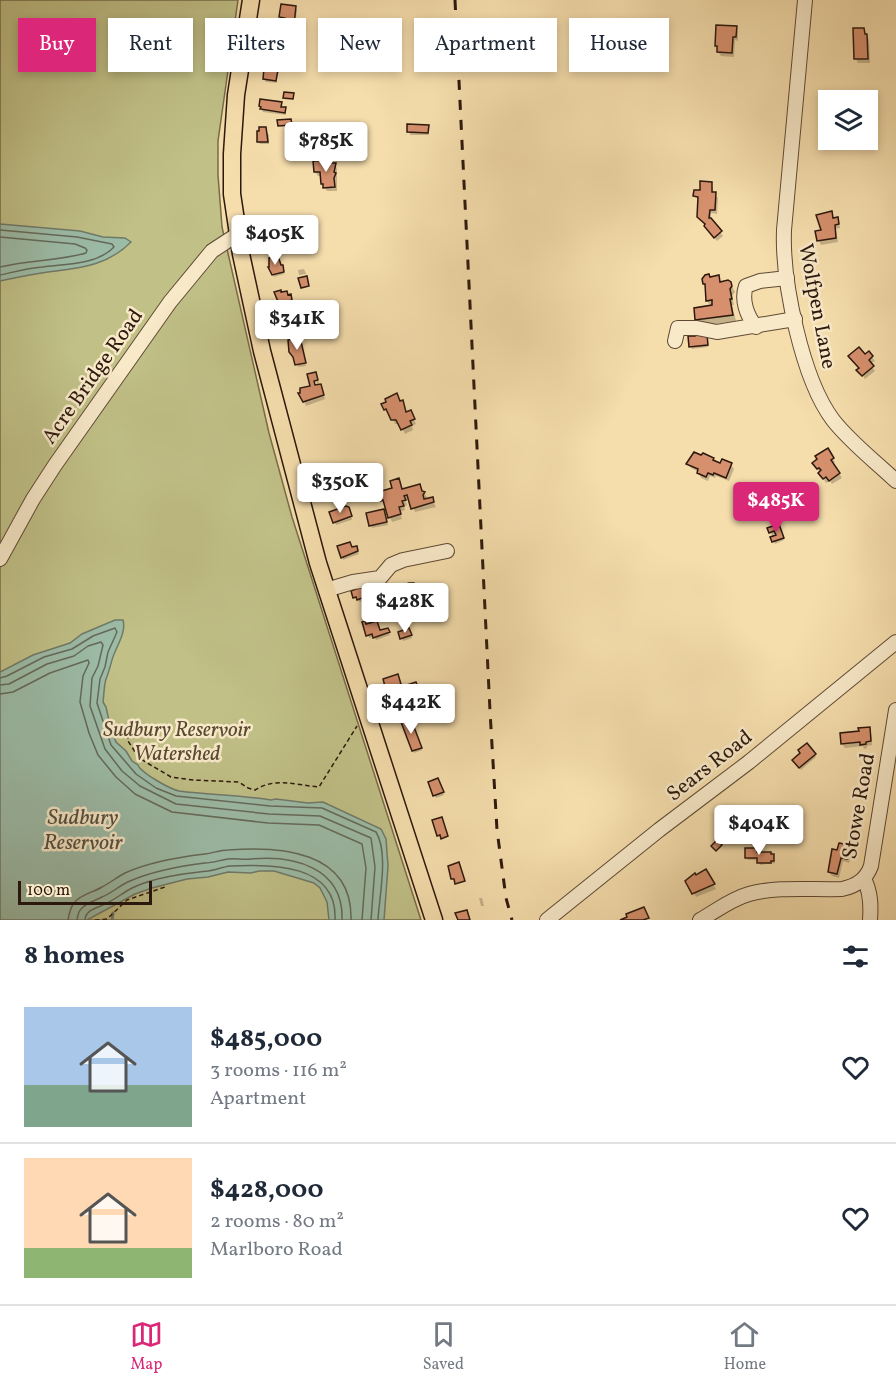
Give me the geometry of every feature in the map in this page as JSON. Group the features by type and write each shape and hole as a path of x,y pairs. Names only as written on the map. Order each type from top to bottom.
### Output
{"main road":[{"path":"251,0 233,124 232,194 238,234 262,351 291,467 326,590 434,920"}],"street":[{"name":"Wolfpen Lane","path":"805,0 783,243 787,278 807,370 824,407 840,429 896,481"},
{"name":"Acre Bridge Road","path":"0,559 33,499 55,465 170,302 212,251 238,234"},
{"path":"756,327 747,313 744,291 746,286 760,281 787,278"},
{"path":"675,341 678,328 697,328 717,332 795,319"},
{"path":"326,590 353,582 380,578 391,565 403,560 447,551"},
{"name":"Sears Road","path":"547,920 562,915 659,830 749,762 896,642"},
{"name":"Stowe Road","path":"700,920 747,894 767,890 842,889 853,887 864,879 872,866 896,710"},
{"path":"864,879 868,887 871,907 870,920"}],"path":[{"path":"128,734 128,741 139,758 171,777 239,782 255,790 264,784 277,782 319,787 359,720 368,715"},
{"path":"95,920 107,919 127,900 165,887"}],"green space":[{"name":"Sudbury Reservoir Watershed","path":"0,0 238,0 235,18 205,18 205,72 228,72 218,141 222,227 269,433 292,517 421,920 0,920"}],"water":[{"path":"0,224 80,231 103,237 125,238 131,242 111,257 90,265 0,281"},
{"name":"Sudbury Reservoir","path":"115,620 123,620 124,628 106,679 103,702 116,742 126,751 132,761 150,776 179,791 308,803 323,802 381,829 386,839 388,866 384,920 329,920 327,902 320,888 314,883 274,871 259,871 228,872 152,888 135,894 87,920 0,920 0,672 33,655 70,643 82,634"}],"building":[{"path":"281,4 296,6 295,18 279,17"},
{"path":"716,25 737,26 736,37 733,37 732,53 717,52"},
{"path":"853,28 864,28 867,34 868,59 854,59"},
{"path":"264,72 278,72 276,81 263,79"},
{"path":"284,92 294,93 293,99 283,98"},
{"path":"260,99 282,102 281,107 286,107 285,113 260,109"},
{"path":"291,119 292,125 278,126 277,120"},
{"path":"407,124 429,125 428,133 407,132"},
{"path":"259,127 266,127 268,142 257,142"},
{"path":"328,160 329,163 336,163 335,187 323,188 320,172 314,172 313,161"},
{"path":"700,181 712,182 712,192 716,192 715,210 710,210 709,218 722,231 714,238 704,226 705,224 697,217 698,197 693,196 694,190 700,190"},
{"path":"832,211 833,218 838,217 839,224 835,225 836,238 817,241 815,231 821,230 816,215"},
{"path":"275,257 283,265 284,272 272,275 268,267 269,258"},
{"path":"709,274 710,277 719,275 720,282 728,280 731,282 732,299 730,299 733,315 695,320 694,308 712,305 712,300 706,301 705,284 702,279"},
{"path":"307,276 309,286 301,288 298,278"},
{"path":"281,290 281,292 287,291 288,295 291,294 292,300 279,304 274,292"},
{"path":"313,305 315,313 306,315 304,307"},
{"path":"293,317 298,330 285,333 281,319"},
{"path":"695,332 707,335 708,345 689,347 688,336 695,336"},
{"path":"300,337 306,363 295,365 289,352 288,340"},
{"path":"859,347 865,354 869,351 873,356 869,360 874,366 862,376 856,370 859,368 848,356"},
{"path":"316,372 318,380 314,381 315,385 321,384 324,395 303,402 298,393 300,393 300,388 310,386 307,374"},
{"path":"397,393 400,401 403,400 406,412 411,410 415,419 410,421 412,425 401,430 396,420 391,420 381,404 386,402 385,399"},
{"path":"828,448 834,458 831,460 840,473 829,481 826,477 823,479 818,473 821,470 812,463 817,459 815,456"},
{"path":"694,452 701,455 703,453 720,463 722,459 732,463 726,478 714,473 713,475 708,473 706,477 697,473 698,469 686,464"},
{"path":"399,478 402,489 420,484 422,491 425,492 424,499 433,497 434,502 411,509 407,495 404,496 406,500 402,501 404,506 399,507 401,514 388,518 378,492 392,488 390,481"},
{"path":"349,507 352,516 333,523 329,512"},
{"path":"384,509 387,522 369,526 366,513"},
{"path":"779,524 784,538 772,542 770,537 776,535 774,531 769,533 767,528"},
{"path":"350,542 352,547 357,546 358,551 341,558 337,546"},
{"path":"414,583 416,594 405,597 403,585"},
{"path":"366,585 368,590 371,589 372,594 357,600 356,597 353,598 351,591"},
{"path":"365,621 366,624 377,621 380,630 388,628 390,632 373,638 372,634 366,636 362,622"},
{"path":"409,628 412,635 400,639 398,632"},
{"path":"398,674 401,684 393,687 395,691 387,694 383,679"},
{"path":"416,682 419,689 410,692 407,685"},
{"path":"411,719 422,748 412,751 401,722"},
{"path":"870,727 871,741 866,744 860,745 860,742 841,744 840,733"},
{"path":"807,743 816,754 799,768 792,760 800,753 798,750"},
{"path":"438,778 444,792 433,796 428,782"},
{"path":"442,817 448,836 441,839 440,835 437,836 432,820"},
{"path":"717,840 722,845 716,851 711,846"},
{"path":"839,843 850,845 847,859 841,858 837,874 828,872 832,849 837,850"},
{"path":"745,848 757,848 757,852 771,852 774,854 774,861 757,863 757,858 745,858"},
{"path":"459,862 465,881 455,884 454,879 451,879 448,866"},
{"path":"706,869 715,884 692,894 685,881 695,873 696,875"},
{"path":"644,907 649,918 620,920 627,917 626,914"},
{"path":"467,910 470,920 458,920 455,913"}],"waterway":[{"path":"112,920 113,913"}],"railway":[{"path":"455,0 497,830 506,898 512,920"}]}
